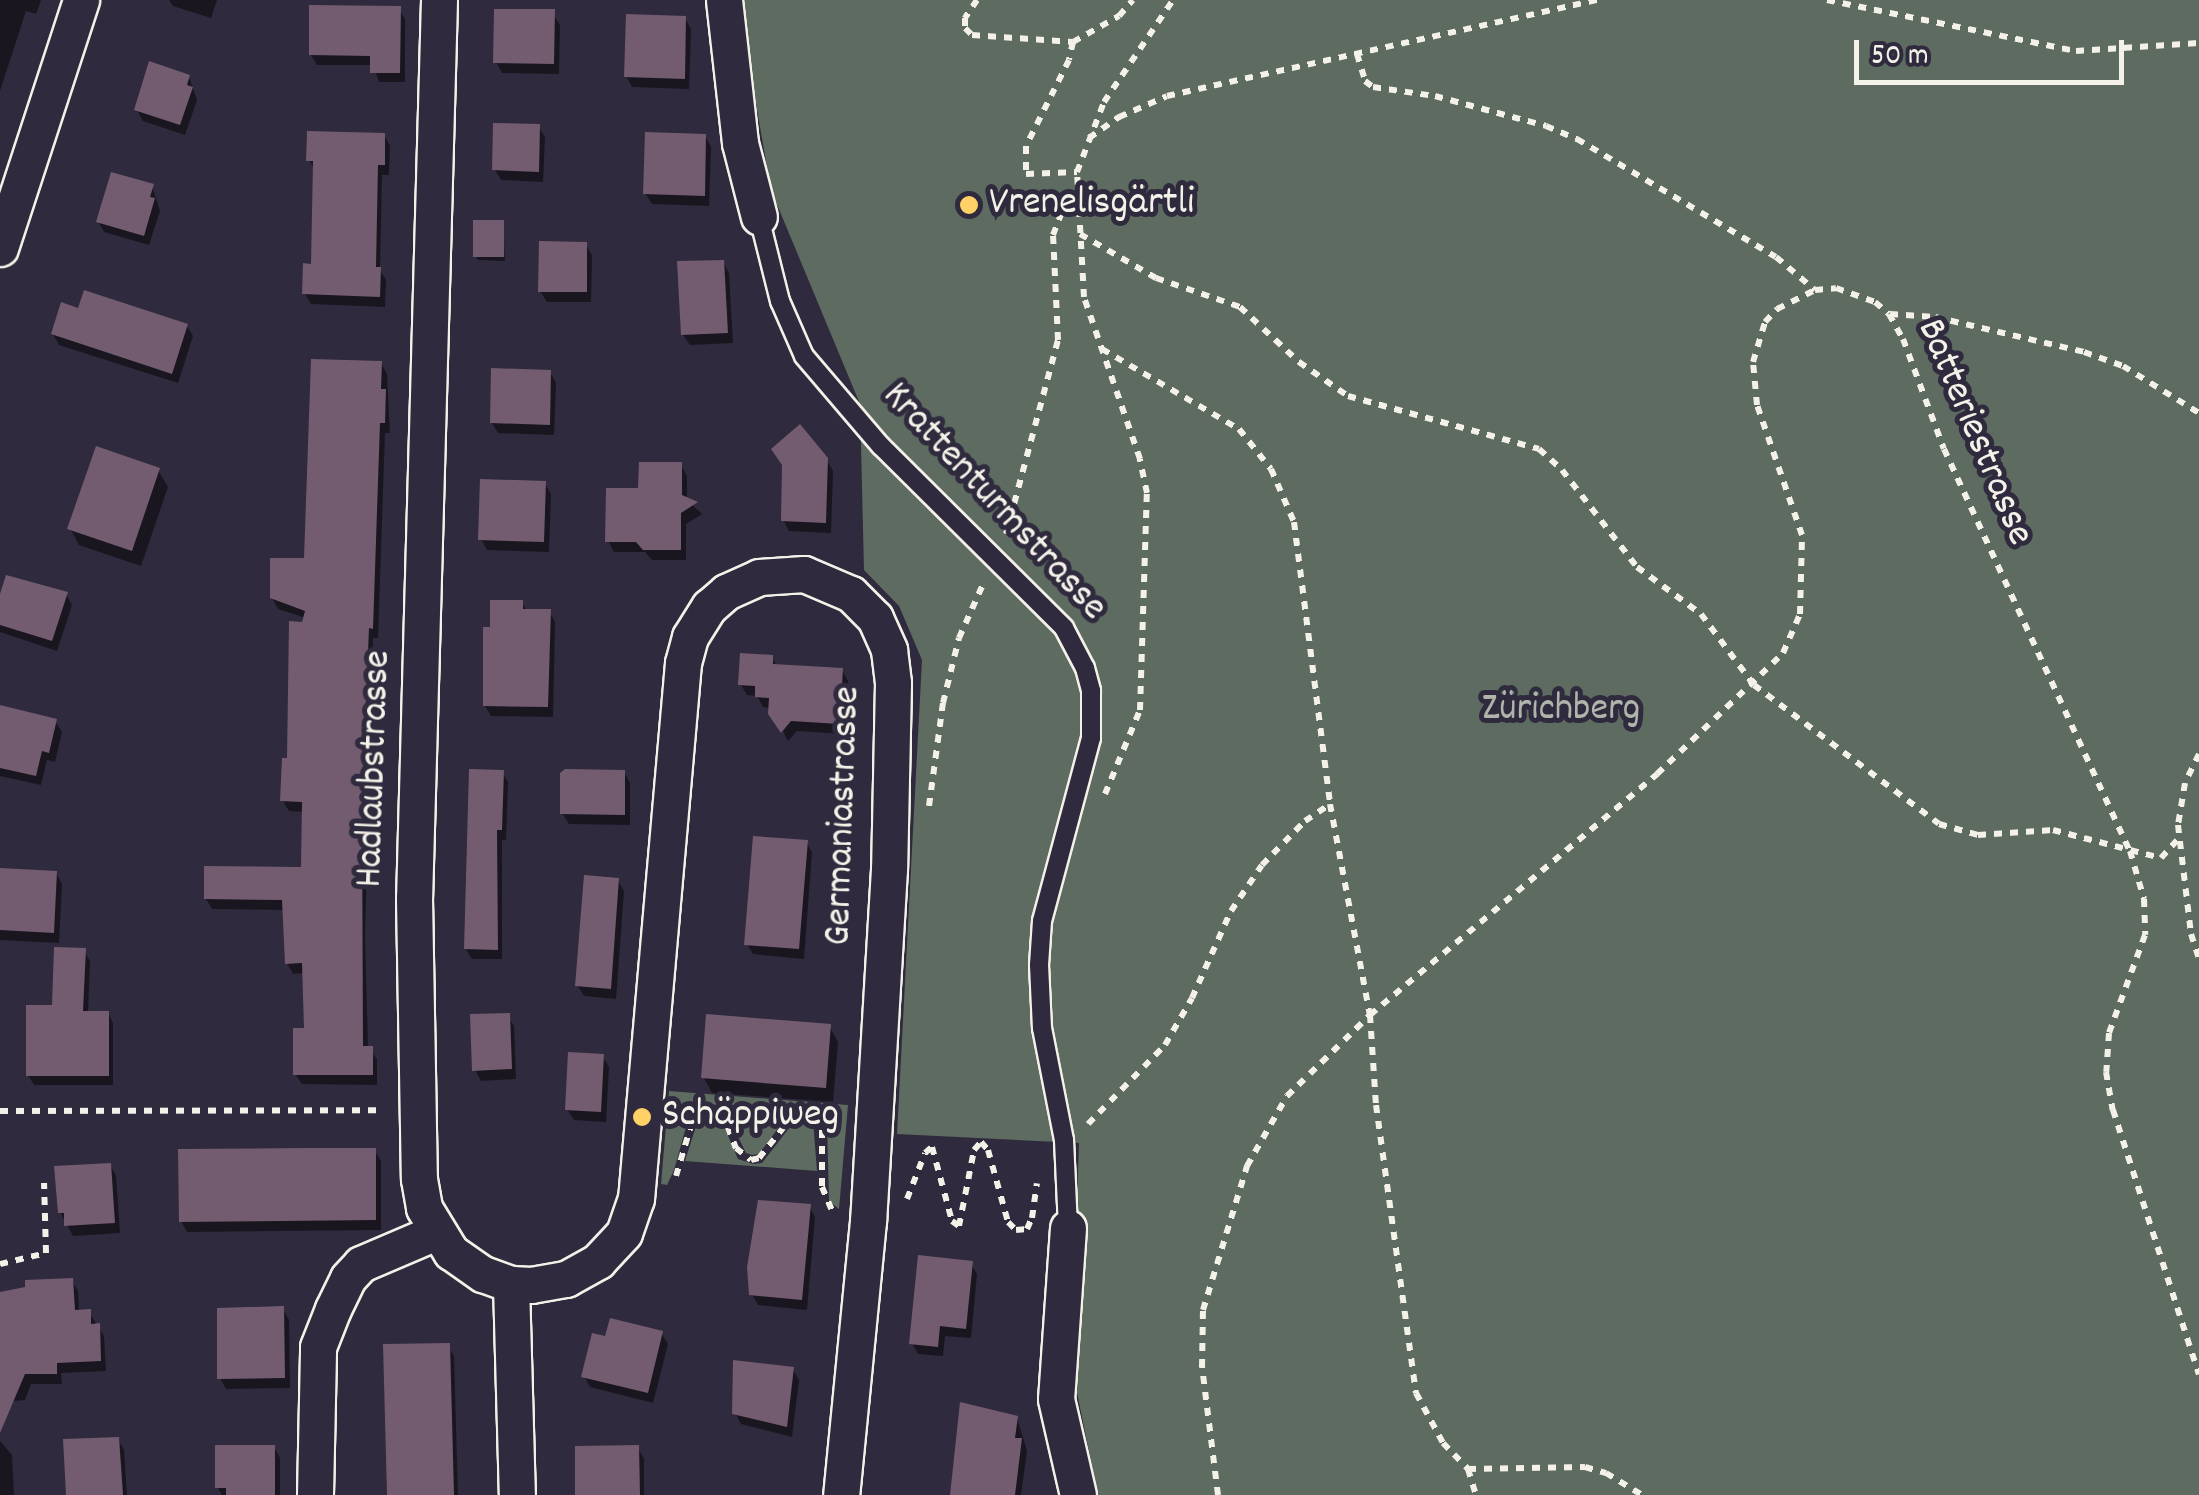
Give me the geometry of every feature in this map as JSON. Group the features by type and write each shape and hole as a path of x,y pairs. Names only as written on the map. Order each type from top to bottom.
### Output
{"street":[{"path":"0,248 81,0"},
{"name":"Hadlaubstrasse","path":"439,0 414,898 419,1179 424,1208 451,1252 484,1274 511,1284"},
{"name":"Krattenturmstrasse","path":"724,0 740,143 758,217"},
{"name":"Germaniastrasse","path":"511,1284 550,1283 581,1272 612,1248 632,1216 682,683 690,637 709,608 746,581 784,572 823,578 852,594 875,618 890,650 893,683 889,869 868,1221 840,1495"},
{"name":"Krattenturmstrasse","path":"1068,1228 1056,1399 1078,1495"},
{"path":"314,1495 318,1347 333,1310 348,1278 361,1264 436,1232"},
{"path":"511,1284 517,1495"}],"lane":[{"name":"Krattenturmstrasse","path":"758,217 780,301 804,356 881,446 1064,628 1076,647 1091,690 1086,765 1042,920 1040,950 1042,1028 1064,1140 1068,1228"}],"path":[{"path":"977,0 966,18 965,28 972,35 1074,42 1119,16 1132,0"},
{"path":"1102,800 1124,758 1140,710 1144,642 1141,568 1148,512 1140,460 1084,298 1078,172 1104,102 1173,0"},
{"path":"1088,139 1130,112 1168,96 1598,0"},
{"path":"1827,0 2076,51 2199,43"},
{"path":"1074,42 1026,146 1026,174 1078,172"},
{"path":"1218,1495 1200,1340 1212,1274 1229,1214 1247,1166 1287,1096 1370,1015 1657,774 1754,685 1783,653 1800,614 1804,575 1802,535 1757,404 1753,362 1765,322 1777,310 1814,290 1776,256 1578,139 1546,126 1435,96 1373,87 1365,81 1357,54"},
{"path":"928,810 943,703 959,638 1010,527 1058,340 1053,236 1061,214 1077,202"},
{"path":"1080,234 1156,278 1240,307 1300,362 1348,396 1539,448 1562,470 1626,556 1701,614 1754,685 1826,736 1874,778 1952,830 1978,835 2053,830 2161,858 2178,839"},
{"name":"Batteriestrasse","path":"1814,290 1859,293 1889,314 1952,466 2130,851 2144,900 2145,935 2109,1033 2106,1072 2113,1110 2199,1374"},
{"path":"1889,314 1935,317 2084,352 2123,366 2199,413"},
{"path":"1102,349 1239,429 1278,481 1294,522 1330,804 1370,1015 1376,1105 1416,1393 1442,1443 1468,1469 1476,1491 1467,1495"},
{"path":"2199,754 2184,783 2178,839 2191,934 2199,958"},
{"path":"901,1214 924,1154 932,1148 952,1221 959,1226 974,1150 982,1142 988,1150 1008,1222 1016,1230 1027,1229 1042,1161 1122,1092 1164,1044 1192,998 1231,912 1262,864 1305,820 1330,804"},
{"path":"0,1111 397,1110"},
{"path":"673,1188 692,1122 706,1110 722,1112 736,1148 751,1160 760,1158 791,1118 812,1116 822,1130 824,1202 830,1212 846,1219"},
{"path":"0,1264 46,1254 44,1183"},
{"path":"1468,1469 1585,1467 1606,1473 1642,1495"}],"green space":[{"name":"Zürichberg","path":"738,0 2199,0 2199,1495 1098,1495 1075,1383 1072,1344 1079,1143 897,1134 922,660 899,606 864,570 860,404 771,190"},
{"path":"669,1091 848,1105 839,1209 829,1201 827,1123 810,1110 790,1112 759,1154 752,1155 746,1153 725,1110 713,1104 703,1105 688,1120 674,1170 667,1185 661,1184"},
{"path":"706,1114 720,1117 738,1159 753,1164 762,1163 793,1123 813,1120 817,1171 685,1161 696,1126"}],"building":[{"path":"309,5 401,6 400,73 370,73 370,56 309,55"},
{"path":"494,9 555,9 554,64 493,63"},
{"path":"626,14 686,16 685,79 624,77"},
{"path":"149,61 190,75 187,85 193,87 180,125 134,110"},
{"path":"493,123 540,124 539,172 492,170"},
{"path":"307,131 385,133 385,165 378,165 376,267 381,267 380,297 302,294 303,263 311,264 313,161 306,161"},
{"path":"645,132 706,134 705,196 643,194"},
{"path":"111,172 154,184 150,197 155,198 144,236 96,222"},
{"path":"473,220 504,220 504,257 473,257"},
{"path":"539,241 587,242 587,292 538,292"},
{"path":"724,260 728,333 681,335 677,261"},
{"path":"84,290 188,324 172,374 51,334 61,302 78,308"},
{"path":"311,359 382,361 381,389 386,389 385,423 380,423 362,807 363,1046 373,1046 373,1075 293,1075 293,1028 304,1028 302,963 285,964 282,900 204,899 204,866 301,867 302,802 280,801 282,758 287,758 289,621 302,622 305,611 270,598 270,558 304,558"},
{"path":"491,368 551,370 550,425 490,423"},
{"path":"800,424 828,458 826,523 781,521 782,465 771,449"},
{"path":"96,446 160,468 132,551 67,529"},
{"path":"639,462 682,462 682,495 698,502 681,513 681,550 643,550 636,542 605,542 606,488 638,488"},
{"path":"480,479 546,481 544,542 478,540"},
{"path":"6,575 68,592 52,641 0,625 0,594"},
{"path":"490,600 523,600 523,609 551,609 548,707 483,706 483,627 490,627"},
{"path":"740,653 773,655 773,664 843,668 840,724 791,721 781,733 768,714 769,698 755,697 755,686 738,685"},
{"path":"0,705 57,719 49,753 42,751 36,776 0,768"},
{"path":"469,769 504,770 502,830 497,830 498,950 464,949"},
{"path":"565,769 625,770 625,815 560,814 560,773"},
{"path":"753,836 808,840 799,949 744,945"},
{"path":"0,868 57,871 54,933 0,930"},
{"path":"584,875 619,878 611,989 575,986"},
{"path":"54,947 86,948 83,1011 109,1011 109,1076 26,1076 26,1005 52,1005"},
{"path":"510,1013 512,1069 472,1071 470,1014"},
{"path":"706,1014 831,1024 826,1088 701,1078"},
{"path":"568,1052 604,1054 601,1112 565,1110"},
{"path":"376,1148 376,1220 179,1222 178,1149"},
{"path":"111,1163 115,1223 64,1226 64,1213 58,1213 54,1166"},
{"path":"758,1200 811,1204 802,1300 749,1295 747,1267"},
{"path":"918,1255 973,1261 966,1329 940,1326 938,1347 909,1344"},
{"path":"73,1278 75,1310 91,1309 91,1324 100,1323 101,1361 57,1363 57,1374 25,1374 0,1433 0,1292 25,1287 25,1280"},
{"path":"284,1306 285,1378 217,1379 217,1308"},
{"path":"610,1318 663,1331 648,1393 581,1377 592,1333 605,1336"},
{"path":"450,1343 454,1495 387,1495 383,1344"},
{"path":"733,1360 794,1367 787,1427 732,1414"},
{"path":"960,1402 1018,1416 1015,1438 1022,1438 1015,1495 950,1495"},
{"path":"119,1437 123,1495 66,1495 63,1439"},
{"path":"215,1445 275,1445 275,1495 226,1495 226,1488 215,1488"},
{"path":"639,1445 640,1495 575,1495 575,1446"}],"place":[{"name":"Vrenelisgärtli","path":"969,205"},
{"name":"Schäppiweg","path":"642,1117"}]}
